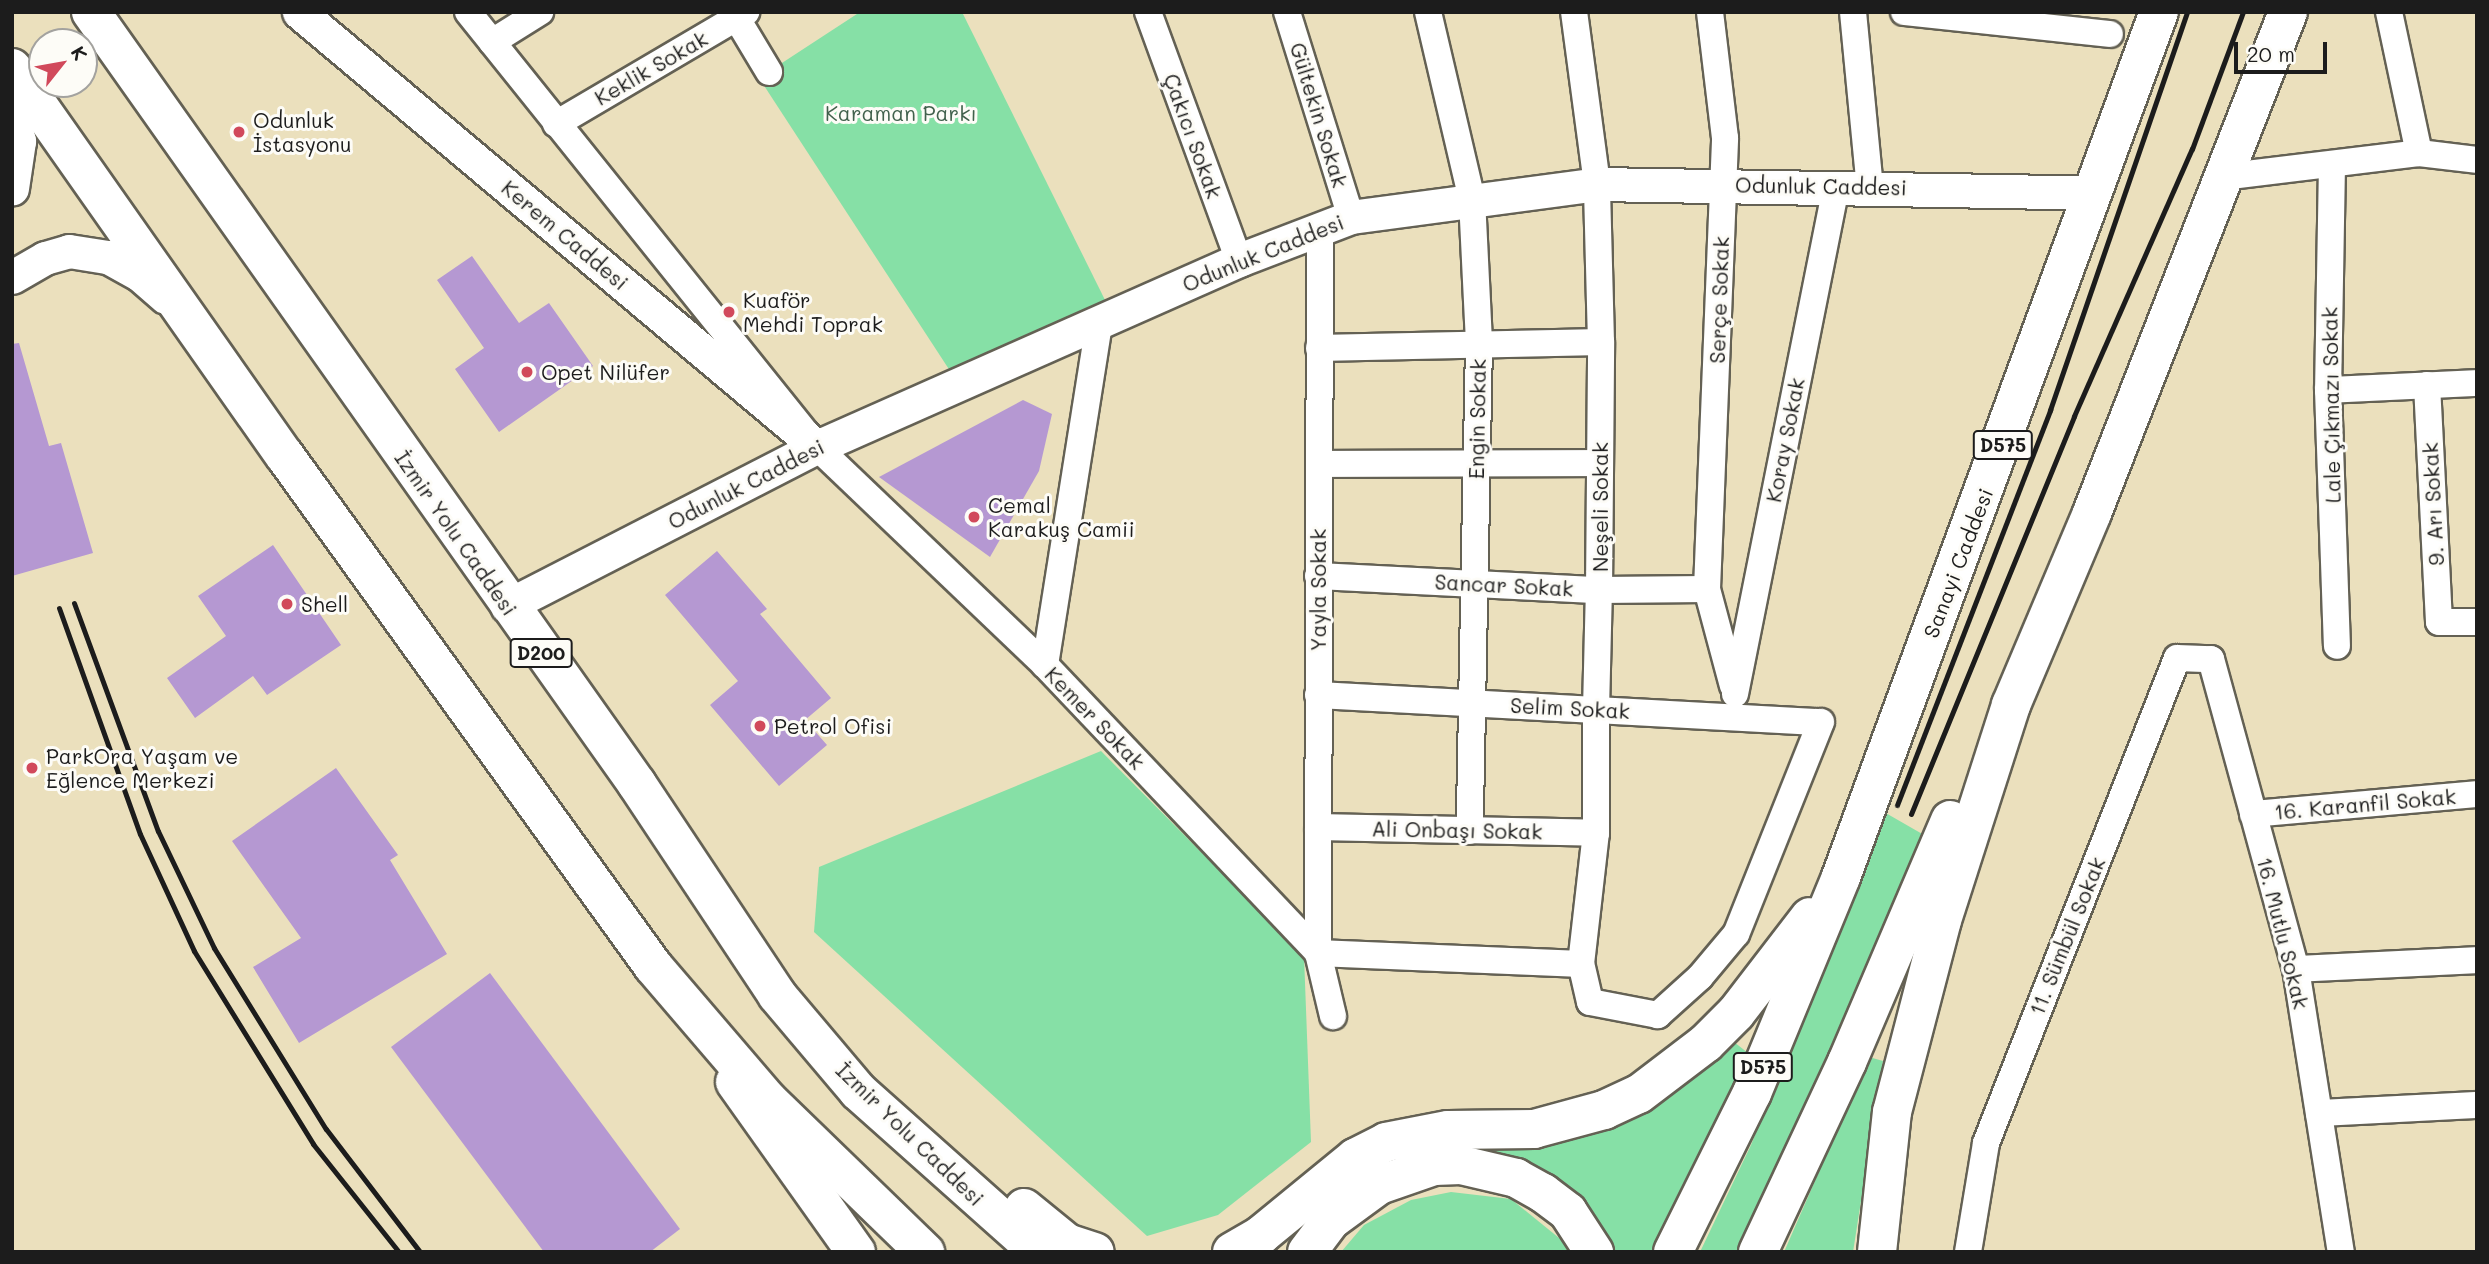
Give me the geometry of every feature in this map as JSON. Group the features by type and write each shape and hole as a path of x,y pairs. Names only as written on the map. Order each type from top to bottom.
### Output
{"main road":[{"name":"İzmir Yolu Caddesi","path":"91,12 507,606 637,784 777,995 859,1091 1070,1250"},
{"name":"Sanayi Caddesi","path":"1841,877 2012,419 2089,193 2159,12"},
{"path":"1877,1252 1892,1112 1942,920 2011,705 2092,513 2288,12"},
{"path":"12,68 201,332 285,456 856,1252"},
{"path":"1758,1252 1847,1062 1959,798 2092,513"},
{"path":"1232,1252 1261,1235 1354,1158 1387,1142 1448,1130 1534,1129 1604,1110 1639,1094 1706,1043 1736,1013 1841,877"},
{"name":"D575","path":"1673,1252 1752,1093 1841,877"},
{"path":"653,966 768,1100 925,1252"},
{"path":"1307,1252 1330,1221 1379,1185 1434,1166 1461,1165 1516,1178 1543,1193 1567,1212 1594,1252"}],"street":[{"name":"Kemer Sokak","path":"468,12 817,447 1045,665 1318,953"},
{"path":"492,42 540,12"},
{"name":"Çakıcı Sokak","path":"1148,12 1239,260"},
{"name":"Gültekin Sokak","path":"1287,12 1351,217"},
{"name":"Engin Sokak","path":"1428,12 1472,199 1479,343 1470,831"},
{"name":"Neşeli Sokak","path":"1574,12 1597,184 1601,342 1596,833 1581,964 1590,1002"},
{"name":"Serçe Sokak","path":"1707,589 1725,138 1710,12"},
{"path":"1853,12 1870,187"},
{"path":"1904,12 2109,34"},
{"path":"2389,12 2419,153"},
{"path":"739,14 769,72"},
{"name":"Keklik Sokak","path":"556,124 739,14"},
{"name":"Kerem Caddesi","path":"311,15 817,447"},
{"path":"12,116 19,142 12,188"},
{"path":"2222,177 2419,153 2475,159"},
{"name":"Lale Çıkmazı Sokak","path":"2332,164 2328,390 2337,646"},
{"name":"Odunluk Caddesi","path":"507,606 817,447 1239,260 1351,217 1597,184 1724,184 2089,193"},
{"name":"Koray Sokak","path":"1707,589 1735,694 1836,187"},
{"name":"Yayla Sokak","path":"1318,953 1320,227"},
{"path":"12,277 45,258 69,251 108,257 139,274 201,332"},
{"path":"1045,665 1099,324"},
{"path":"1319,348 1601,342"},
{"path":"2328,390 2477,383"},
{"name":"9. Arı Sokak","path":"2427,385 2439,622 2477,622"},
{"path":"1319,464 1600,463"},
{"name":"Sancar Sokak","path":"1318,576 1599,590 1707,589"},
{"name":"11. Sümbül Sokak","path":"1968,1252 1986,1143 2178,657 2211,659"},
{"name":"16. Mutlu Sokak","path":"2211,659 2296,970 2340,1252"},
{"name":"Selim Sokak","path":"1318,695 1821,722 1736,934 1707,969 1658,1015 1590,1002"},
{"name":"16. Karanfil Sokak","path":"2253,814 2477,794"},
{"name":"Ali Onbaşı Sokak","path":"1318,827 1596,833"},
{"path":"1333,1016 1318,953 1581,964"},
{"path":"2296,970 2477,960"},
{"path":"2319,1112 2477,1105"}],"green space":[{"name":"Karaman Parkı","path":"860,12 962,12 1108,306 954,377 759,78"},
{"path":"1101,751 1304,956 1311,1142 1218,1215 1147,1236 814,932 819,867"},
{"path":"1884,812 1931,839 1742,1252 1700,1252 1751,1145"},
{"path":"1734,1042 1748,1053 1658,1252 1615,1252 1582,1203 1467,1147"},
{"path":"1869,1057 1883,1061 1853,1252 1784,1252"},
{"path":"1451,1192 1511,1199 1564,1242 1568,1252 1341,1252 1364,1225 1411,1200"}],"building":[{"path":"472,256 519,323 549,303 593,366 499,432 455,369 484,348 437,280"},
{"path":"19,343 49,446 61,443 93,553 12,576 12,344"},
{"name":"Cemal Karakuş Camii","path":"1023,400 1052,414 1039,471 990,557 879,477"},
{"path":"273,545 341,645 267,695 253,676 195,718 167,678 226,636 198,596"},
{"path":"717,551 767,609 760,614 831,698 805,720 827,745 779,786 710,705 738,681 665,595"},
{"path":"336,768 398,855 390,860 447,954 299,1043 253,967 301,938 232,841"},
{"path":"490,973 680,1229 650,1252 544,1252 391,1047"}],"railway":[{"path":"1897,805 2050,410 2187,12"},
{"path":"1911,814 2074,416 2192,149 2243,12"},
{"path":"74,603 158,831 214,948 326,1129 420,1252"},
{"path":"59,608 140,834 194,951 313,1144 399,1252"}],"place":[{"name":"Odunluk İstasyonu","path":"239,132"},
{"name":"Kuaför Mehdi Toprak","path":"729,312"},
{"name":"Opet Nilüfer","path":"527,372"},
{"name":"Cemal Karakuş Camii","path":"974,517"},
{"name":"Shell","path":"287,604"},
{"name":"Petrol Ofisi","path":"760,726"},
{"name":"ParkOra Yaşam ve Eğlence Merkezi","path":"32,768"}]}
